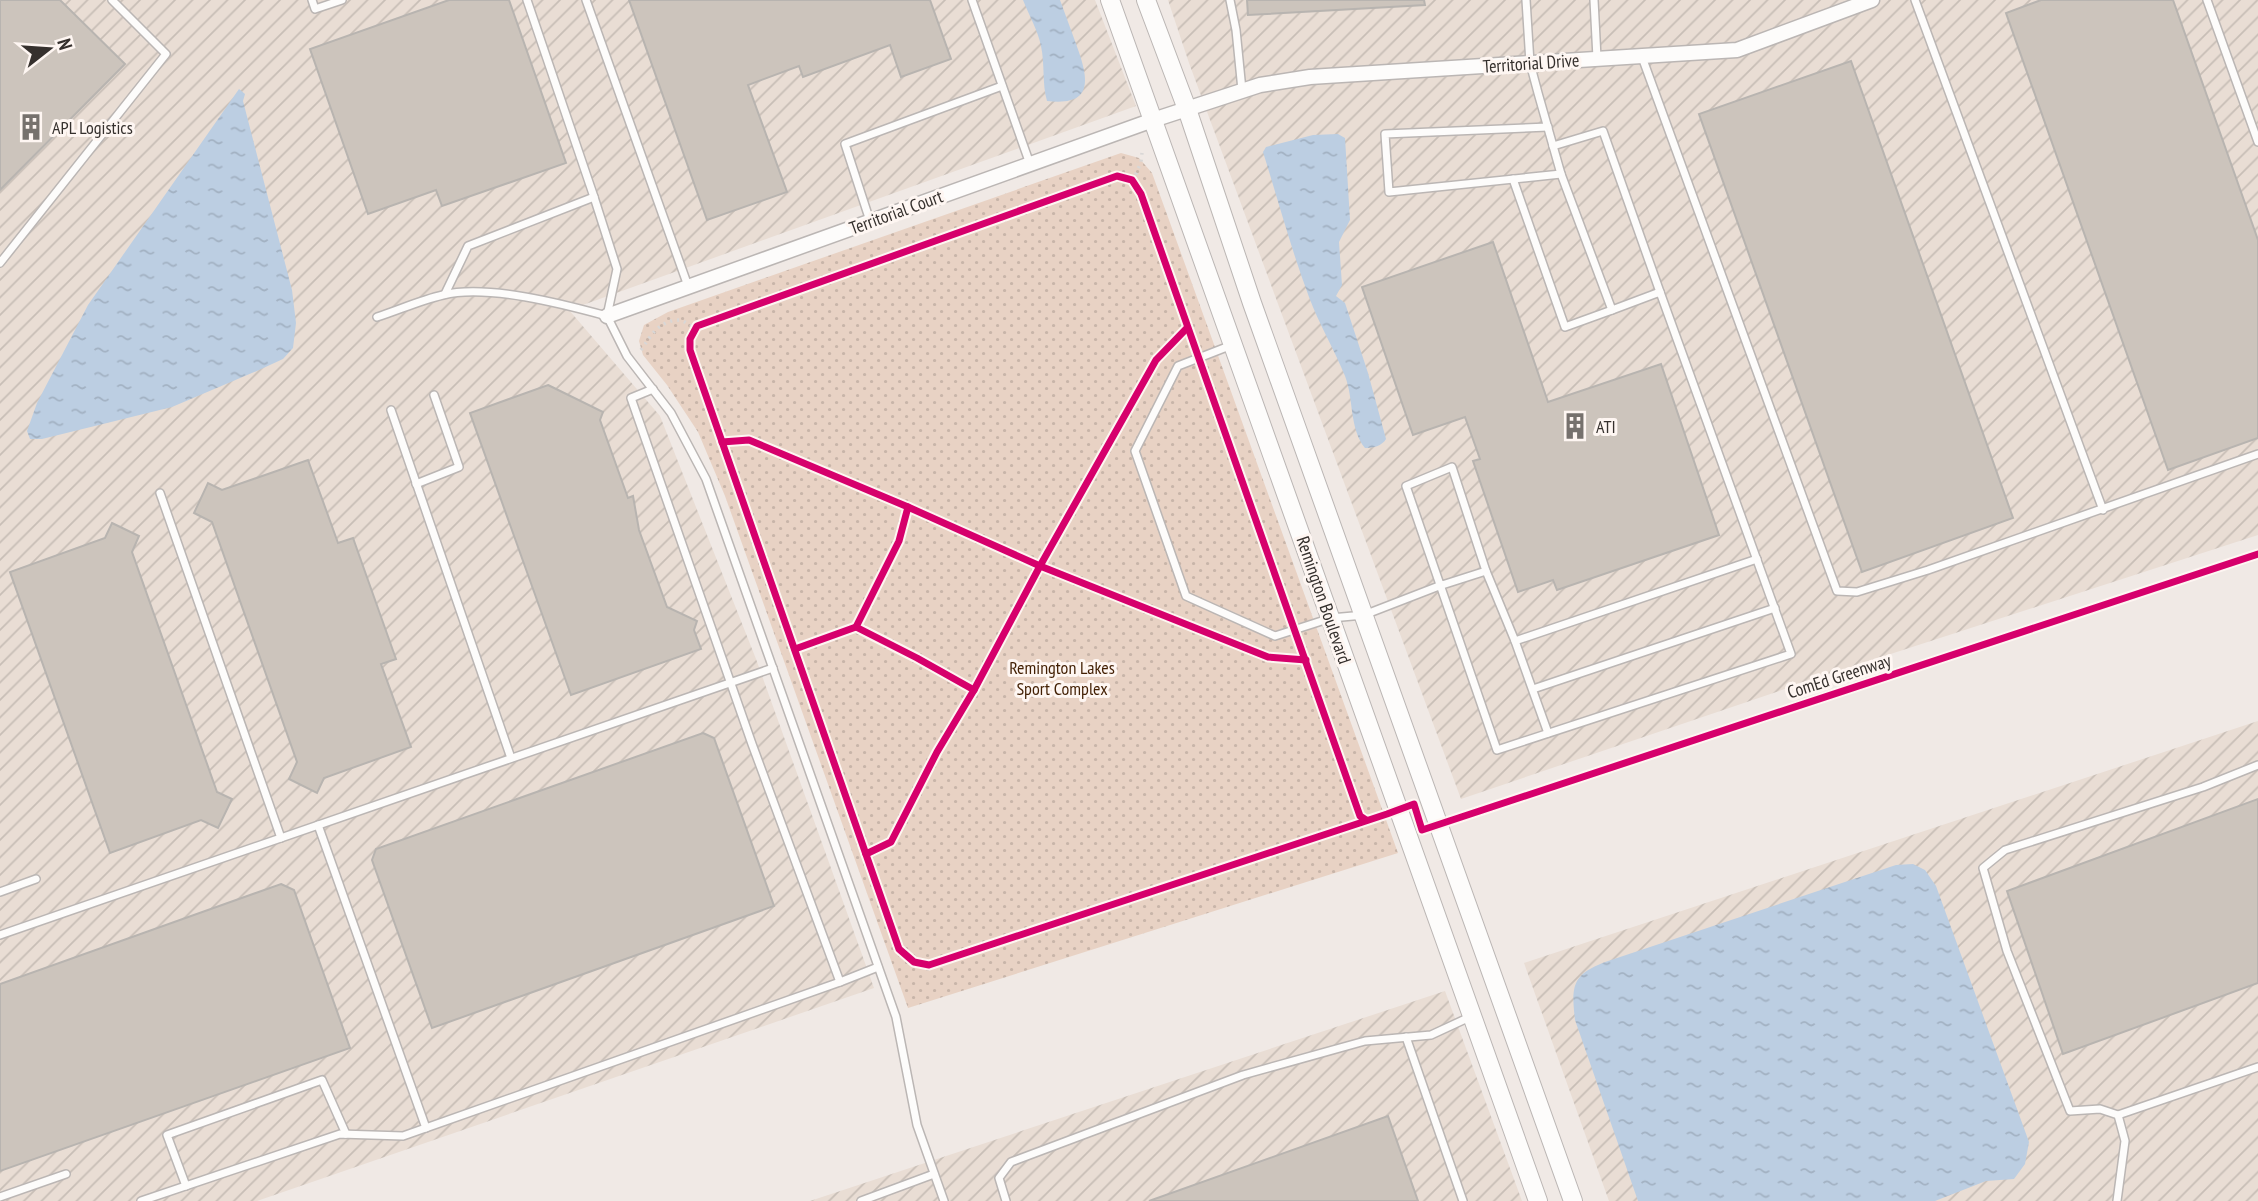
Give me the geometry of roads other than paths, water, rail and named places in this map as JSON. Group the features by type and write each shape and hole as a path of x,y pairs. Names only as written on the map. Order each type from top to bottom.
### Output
{"street":[{"name":"Remington Boulevard","path":"1110,0 1538,1201"},
{"name":"Remington Boulevard","path":"1146,0 1573,1201"},
{"name":"Territorial Drive","path":"1186,109 1260,85 1310,78 1737,50 1872,0"},
{"name":"Territorial Court","path":"607,316 1186,109"}],"lane":[{"path":"0,263 166,54 112,0"},
{"path":"312,0 315,9 342,0"},
{"path":"527,0 617,270 607,316 627,356 671,413 706,479 896,1017 917,1125 944,1201"},
{"path":"586,0 688,287"},
{"path":"972,0 1030,164"},
{"path":"1230,0 1242,90"},
{"path":"1527,0 1530,63 1561,174 1612,310"},
{"path":"1594,0 1597,59"},
{"path":"1915,0 2103,510"},
{"path":"2207,0 2258,142"},
{"path":"1642,57 1837,591 1857,592 1928,570 2258,454"},
{"path":"870,222 845,144 1002,86"},
{"path":"1548,127 1385,134 1389,192 1561,174"},
{"path":"1548,733 1486,571 1452,467 1406,486 1497,750 1791,653 1603,131 1553,146"},
{"path":"1513,179 1565,327 1660,292"},
{"path":"445,294 468,246 594,197"},
{"path":"377,317 445,294 491,292 567,305 607,316"},
{"path":"1233,345 1178,366 1135,451 1186,596 1275,636 1331,618 1364,615 1486,571"},
{"path":"653,389 631,398 730,683 839,982"},
{"path":"416,484 459,467 434,395"},
{"path":"391,410 511,758"},
{"path":"160,493 281,838"},
{"path":"1515,641 1757,559"},
{"path":"1533,690 1775,608"},
{"path":"0,935 773,668"},
{"path":"2258,765 2203,786 2005,850 1983,867 2007,951 2070,1111 2101,1109 2118,1115 2258,1067"},
{"path":"317,825 426,1128"},
{"path":"0,892 36,879"},
{"path":"141,1201 340,1134 403,1136 878,967"},
{"path":"1006,1201 999,1178 1011,1162 1243,1075 1365,1041 1431,1035 1473,1016"},
{"path":"1406,1037 1464,1201"},
{"path":"186,1186 167,1135 323,1080 346,1135"},
{"path":"2117,1201 2125,1141 2118,1115"},
{"path":"0,1197 66,1174"},
{"path":"861,1201 934,1174"}],"water":[{"path":"1023,0 1060,0 1085,76 1085,86 1075,99 1047,101 1041,46"},
{"path":"239,89 245,94 243,101 292,290 296,323 293,348 283,359 172,407 42,439 30,439 27,431 37,403 88,305"},
{"path":"1338,134 1345,138 1350,220 1339,242 1342,285 1336,296 1345,303 1386,439 1380,445 1368,448 1365,448 1356,432 1348,385 1309,297 1263,152 1266,147 1313,135"},
{"path":"1913,864 1925,870 1936,886 2029,1142 2025,1164 2014,1179 1986,1181 1935,1201 1638,1201 1575,1020 1573,998 1576,982 1587,971 1608,961 1896,865"}],"place":[{"name":"APL Logistics","path":"31,127"},
{"name":"ATI","path":"1575,426"}],"park label":[{"name":"Remington Lakes Sport Complex","path":"1062,677"}]}
